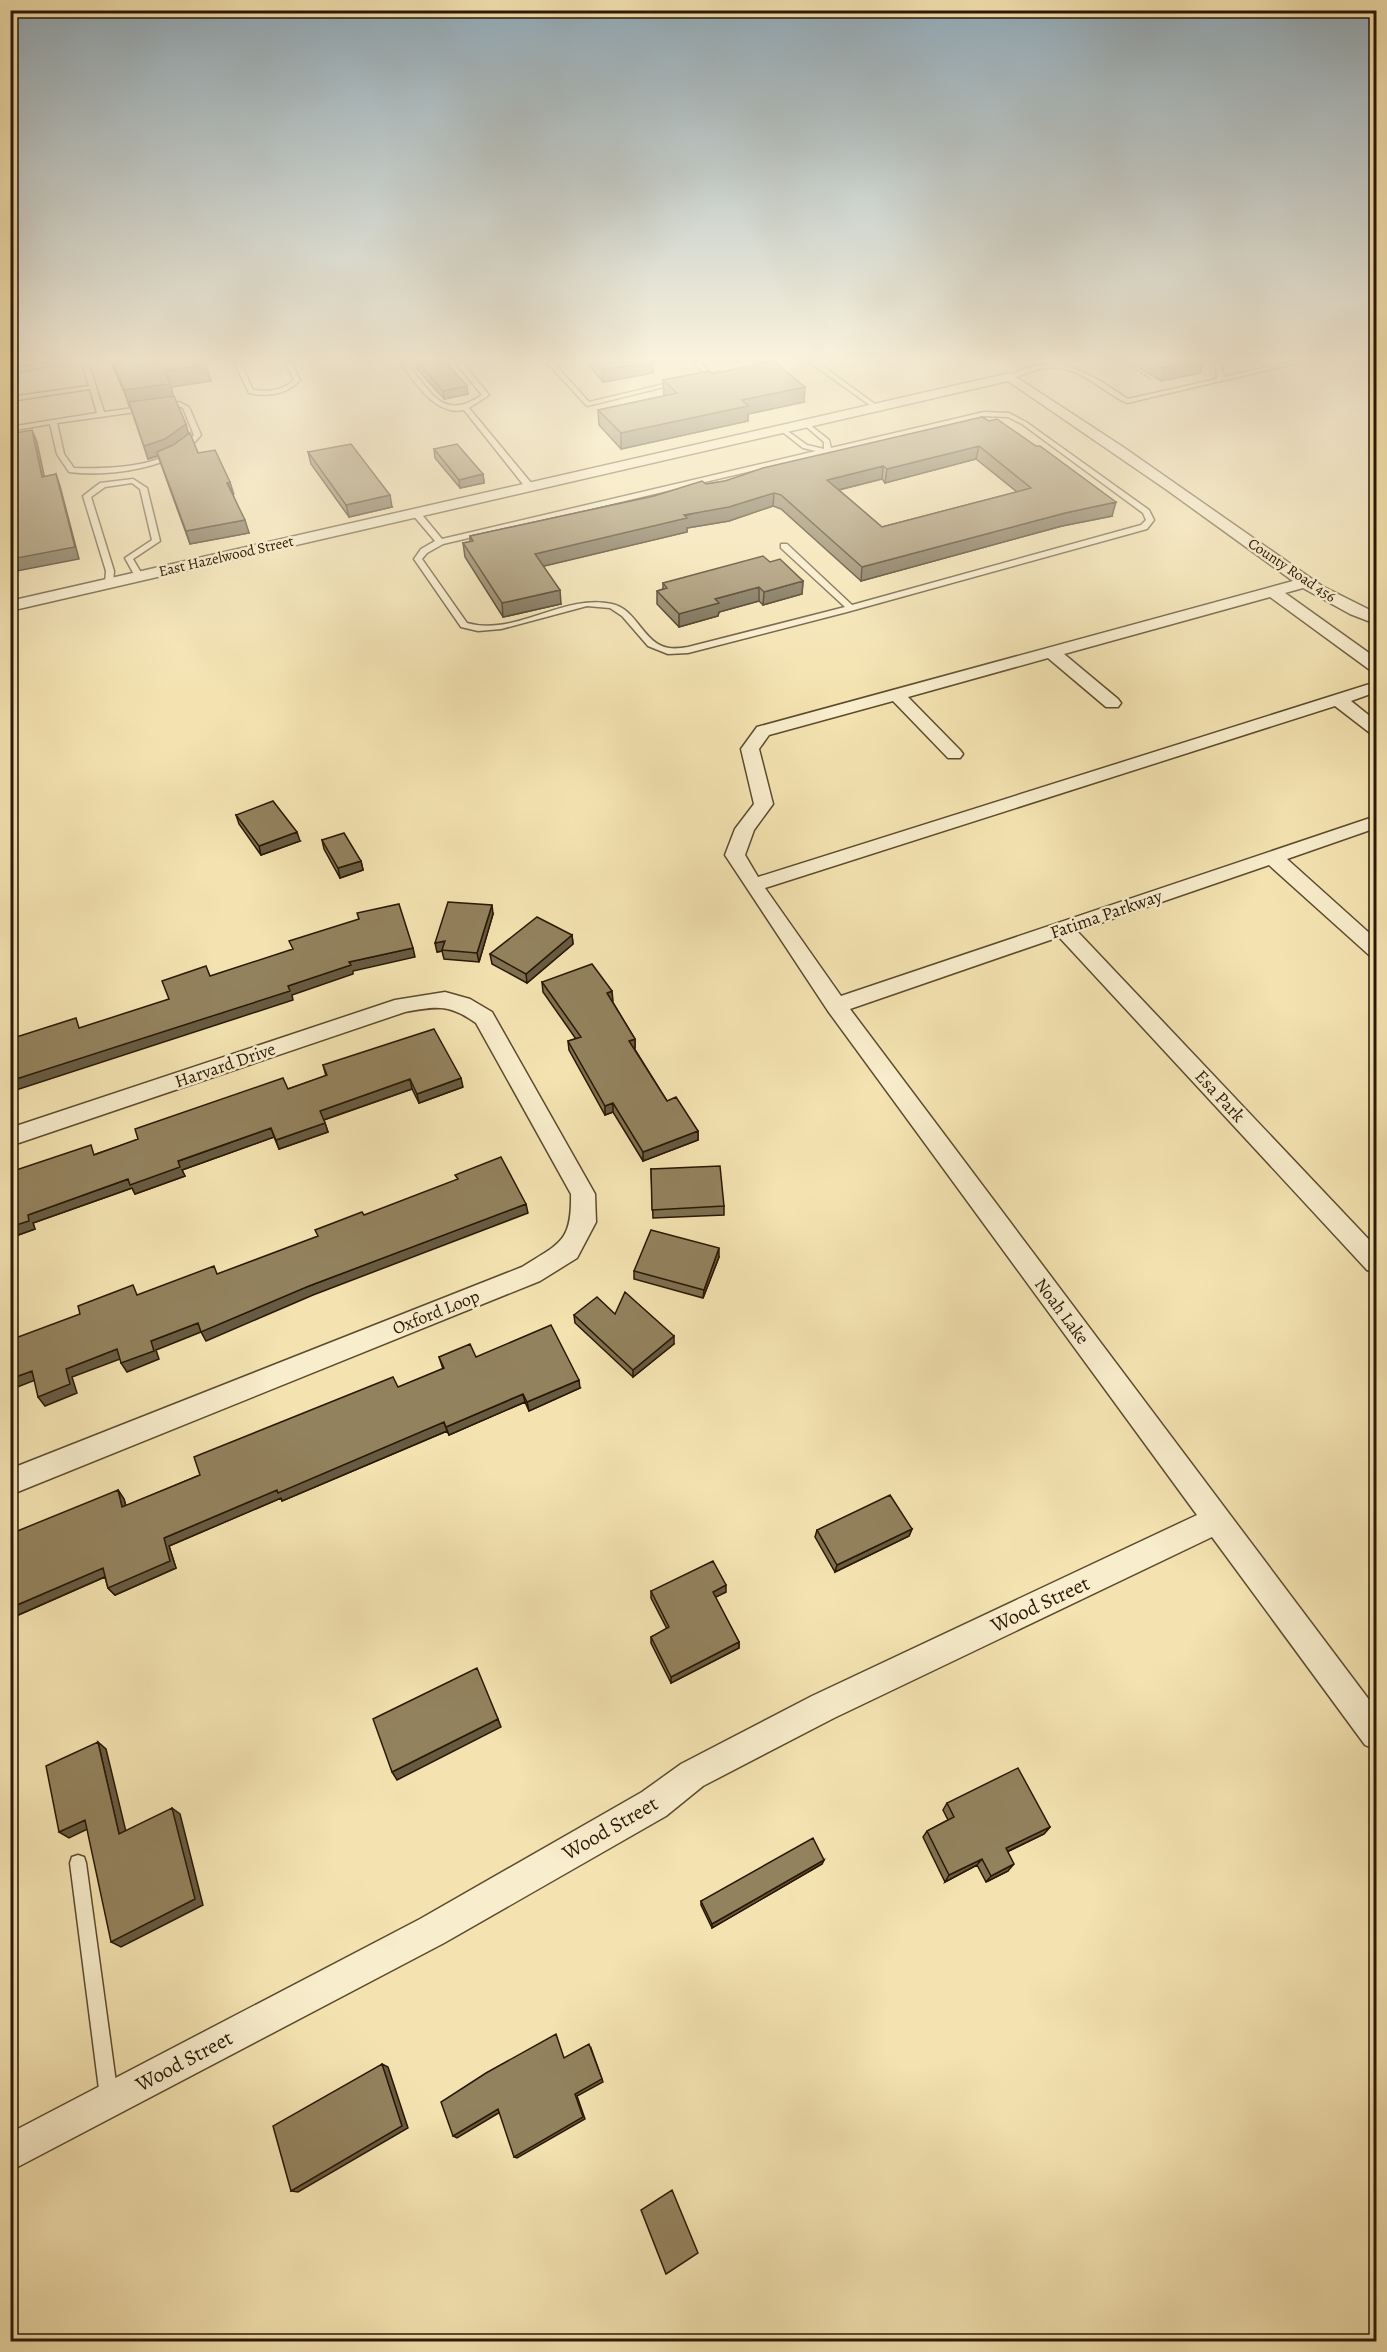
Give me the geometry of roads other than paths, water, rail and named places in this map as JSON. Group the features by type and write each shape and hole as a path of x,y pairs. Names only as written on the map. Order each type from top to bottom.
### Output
{"street":[{"name":"East Hazelwood Street","path":"10,606 592,472"},
{"name":"County Road 456","path":"1151,472 1306,582 1343,604 1377,619"},
{"path":"954,754 895,693 1306,582"},
{"path":"1272,591 1377,666"},
{"path":"1050,651 1112,703"},
{"path":"753,885 1377,687"},
{"name":"Noah Lake","path":"895,693 763,731 750,749 764,804 745,829 735,855 836,1006 1377,1734"},
{"path":"1338,699 1377,729"},
{"name":"Fatima Parkway","path":"836,1006 1377,822"},
{"path":"1272,858 1377,950"},
{"name":"Esa Park","path":"1063,929 1377,1263"},
{"name":"Harvard Drive","path":"10,1137 403,1005 441,999"},
{"name":"Oxford Loop","path":"10,1482 531,1274 568,1251 584,1222 583,1194 484,1018 465,1004 441,999"},
{"name":"Wood Street","path":"10,2153 432,1931 654,1804 692,1775 823,1707 1217,1520"}],"lane":[{"path":"517,472 529,486"},
{"path":"743,472 440,542 424,551 418,559 464,625 478,629 501,627 587,604 612,606 625,614 651,644 668,651 688,650 1144,527 1150,520 1146,512 1091,472"},
{"path":"109,583 110,571 87,495 103,485 133,481 143,488 156,541 129,558 139,576"},
{"path":"415,513 440,542"},
{"path":"784,546 850,608"},
{"path":"78,1863 109,2101"}]}
